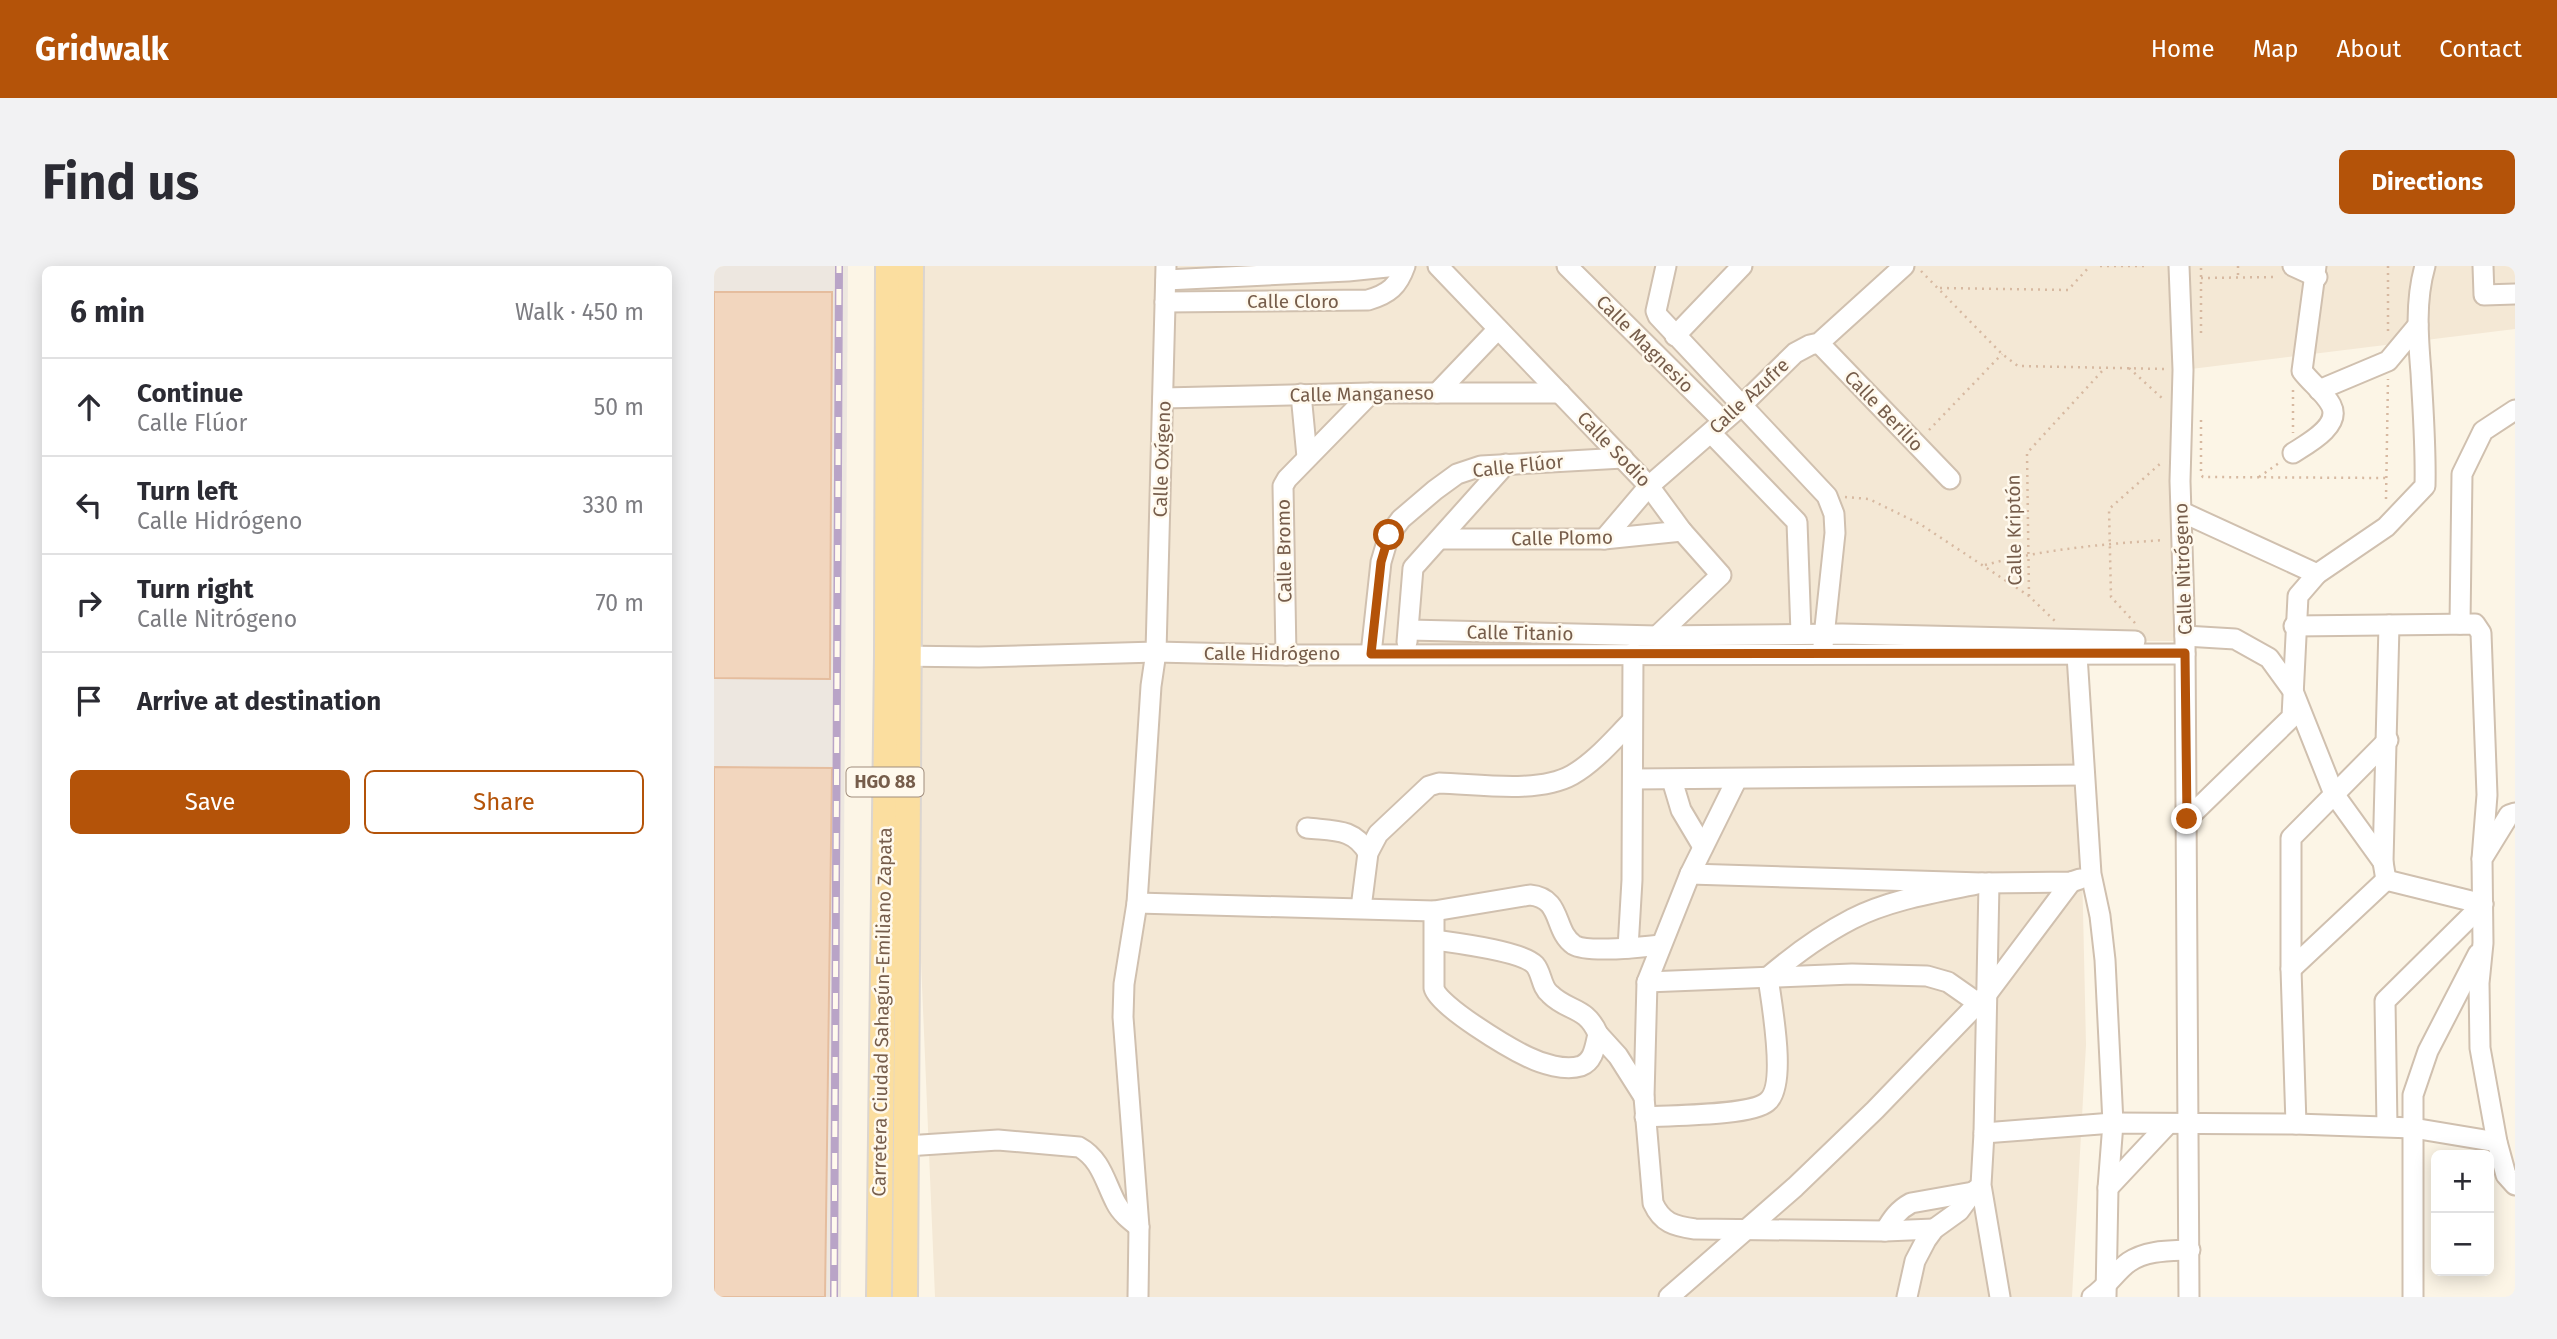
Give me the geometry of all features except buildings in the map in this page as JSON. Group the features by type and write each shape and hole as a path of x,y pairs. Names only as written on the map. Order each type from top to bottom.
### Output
{"main road":[{"name":"Carretera Ciudad Sahagún-Emiliano Zapata","path":"888,266 898,656 906,1146 905,1297"},
{"name":"Carretera Ciudad Sahagún-Emiliano Zapata","path":"879,1297 911,266"}],"street":[{"path":"1166,273 1348,271 1397,266"},
{"name":"Calle Cloro","path":"1165,302 1368,300 1382,296 1394,288 1401,279 1405,266"},
{"name":"Calle Sodio","path":"1438,266 1649,486 1682,531 1721,575 1657,636"},
{"name":"Calle Magnesio","path":"1567,266 1717,427 1797,522 1801,633"},
{"path":"1666,266 1656,312 1658,317 1827,496 1834,514 1835,534 1829,640 2077,648 2151,641 2185,643 2235,639 2269,658 2293,691 2334,794 2385,871 2483,904"},
{"path":"1675,336 1742,266"},
{"name":"Calle Azufre","path":"1604,539 1649,486 1796,354 1819,343 1904,266"},
{"name":"Calle Nitrógeno","path":"2179,266 2183,370 2181,446 2187,819 2177,1124 2190,1250 2189,1297"},
{"path":"2425,266 2420,285 2418,325 2426,455 2425,486"},
{"path":"2483,266 2484,295 2515,294"},
{"path":"2286,272 2316,272 2302,372 2333,407 2330,423 2318,436 2293,453"},
{"name":"Calle Oxígeno","path":"1139,1297 1139,1227 1123,1017 1137,902 1150,686 1156,652 1166,273"},
{"path":"2319,390 2388,361 2418,325"},
{"path":"1437,393 1498,329"},
{"name":"Calle Berilio","path":"1819,343 1950,479"},
{"name":"Calle Manganeso","path":"1163,398 1371,393 1560,393"},
{"name":"Calle Bromo","path":"1286,655 1283,486 1307,457 1371,393"},
{"path":"1301,394 1307,457"},
{"path":"2460,624 2462,474 2483,431 2515,410"},
{"name":"Calle Flúor","path":"1371,654 1381,562 1389,535 1401,519 1435,489 1457,474 1481,466 1623,458"},
{"path":"1406,654 1413,568 1506,464"},
{"path":"2187,819 2292,717 2294,626 2298,596 2316,574 2386,527 2425,486 2462,474"},
{"path":"2182,512 2316,574"},
{"name":"Calle Plomo","path":"1441,538 1604,539 1682,531"},
{"path":"2294,626 2475,624 2481,634 2487,795 2482,859 2480,1048 2497,1142 2506,1175 2515,1185"},
{"path":"2291,970 2385,871 2389,625"},
{"name":"Calle Titanio","path":"1409,630 1657,636 1801,633 1829,640"},
{"name":"Calle Hidrógeno","path":"898,656 979,657 1156,652 1286,655 1633,653 1829,640 2077,648 2185,643"},
{"path":"2077,648 2091,874 2100,916 2105,960 2113,1123 2101,1294"},
{"path":"1628,948 1632,880 1633,653"},
{"path":"1361,908 1368,853 1378,834 1429,786 1439,783 1552,783 1574,774 1587,764 1632,721"},
{"path":"2296,1124 2291,970 2291,838 2388,740"},
{"path":"1633,779 2084,775"},
{"path":"1737,779 1690,874 1647,982 1645,1107 1653,1203 1660,1217 1674,1226 1695,1229 1934,1229"},
{"path":"1672,780 1681,810 1703,847"},
{"path":"2482,859 2509,815 2515,813"},
{"path":"1307,828 1351,834 1359,839 1368,853"},
{"path":"1690,874 1985,883 2071,882 2091,874"},
{"path":"1669,1297 1875,1110 1983,999 2071,882"},
{"path":"1768,976 1806,945 1854,917 1909,899 1985,883"},
{"path":"1985,883 1984,1133 1977,1189 2000,1297"},
{"path":"1137,902 1434,911 1530,895 1541,896 1549,902 1573,944 1581,947 1661,946"},
{"path":"2387,1126 2385,1001 2483,904"},
{"path":"1434,911 1434,988 1439,998 1463,1017 1528,1057 1569,1068 1581,1066 1594,1052 1598,1034"},
{"path":"1435,940 1487,948 1527,960 1535,966 1551,996 1585,1013 1598,1034 1618,1056 1645,1107"},
{"path":"2413,1297 2413,1095 2428,1051 2483,943"},
{"path":"1647,982 1852,974 1927,976 1948,982 1983,999"},
{"path":"1645,1107 1738,1111 1767,1102 1773,1096 1777,1078 1768,976"},
{"path":"1984,1133 2113,1123 2296,1124 2413,1128 2497,1142"},
{"path":"2108,1188 2177,1124"},
{"path":"906,1146 998,1140 1079,1147 1096,1161 1124,1216 1139,1227"},
{"path":"1907,1297 1915,1261 1934,1229 1959,1211 1977,1189"},
{"path":"1885,1231 1893,1217 1911,1203 1977,1189"},
{"path":"2101,1294 2128,1263 2152,1252 2190,1250"}],"path":[{"path":"1916,266 2002,354 2018,366 2183,370"},
{"path":"1939,288 2068,290 2090,266"},
{"path":"2100,266 2149,266"},
{"path":"2238,266 2238,278"},
{"path":"2386,527 2388,266"},
{"path":"2201,278 2238,278 2286,272"},
{"path":"1916,444 2002,354"},
{"path":"2129,368 2183,417"},
{"name":"Calle Kriptón","path":"2029,596 2026,453 2104,369"},
{"path":"2151,641 2111,597 2109,509 2181,446"},
{"path":"2259,477 2293,453"},
{"path":"2203,477 2387,478"},
{"path":"1827,496 1869,499 1920,524 2029,596 2077,648"},
{"path":"1985,565 2029,553 2110,543 2182,540"}],"shaded area":[{"path":"714,266 848,266 841,1297 714,1297"},
{"path":"892,266 2515,266 2515,329 2183,370 2185,641 2077,641 2086,1045 2072,1297 935,1297"}],"railway":[{"path":"834,1297 839,266"}],"route":[{"path":"1389,535 1381,562 1371,654 2185,653 2187,819"}]}
